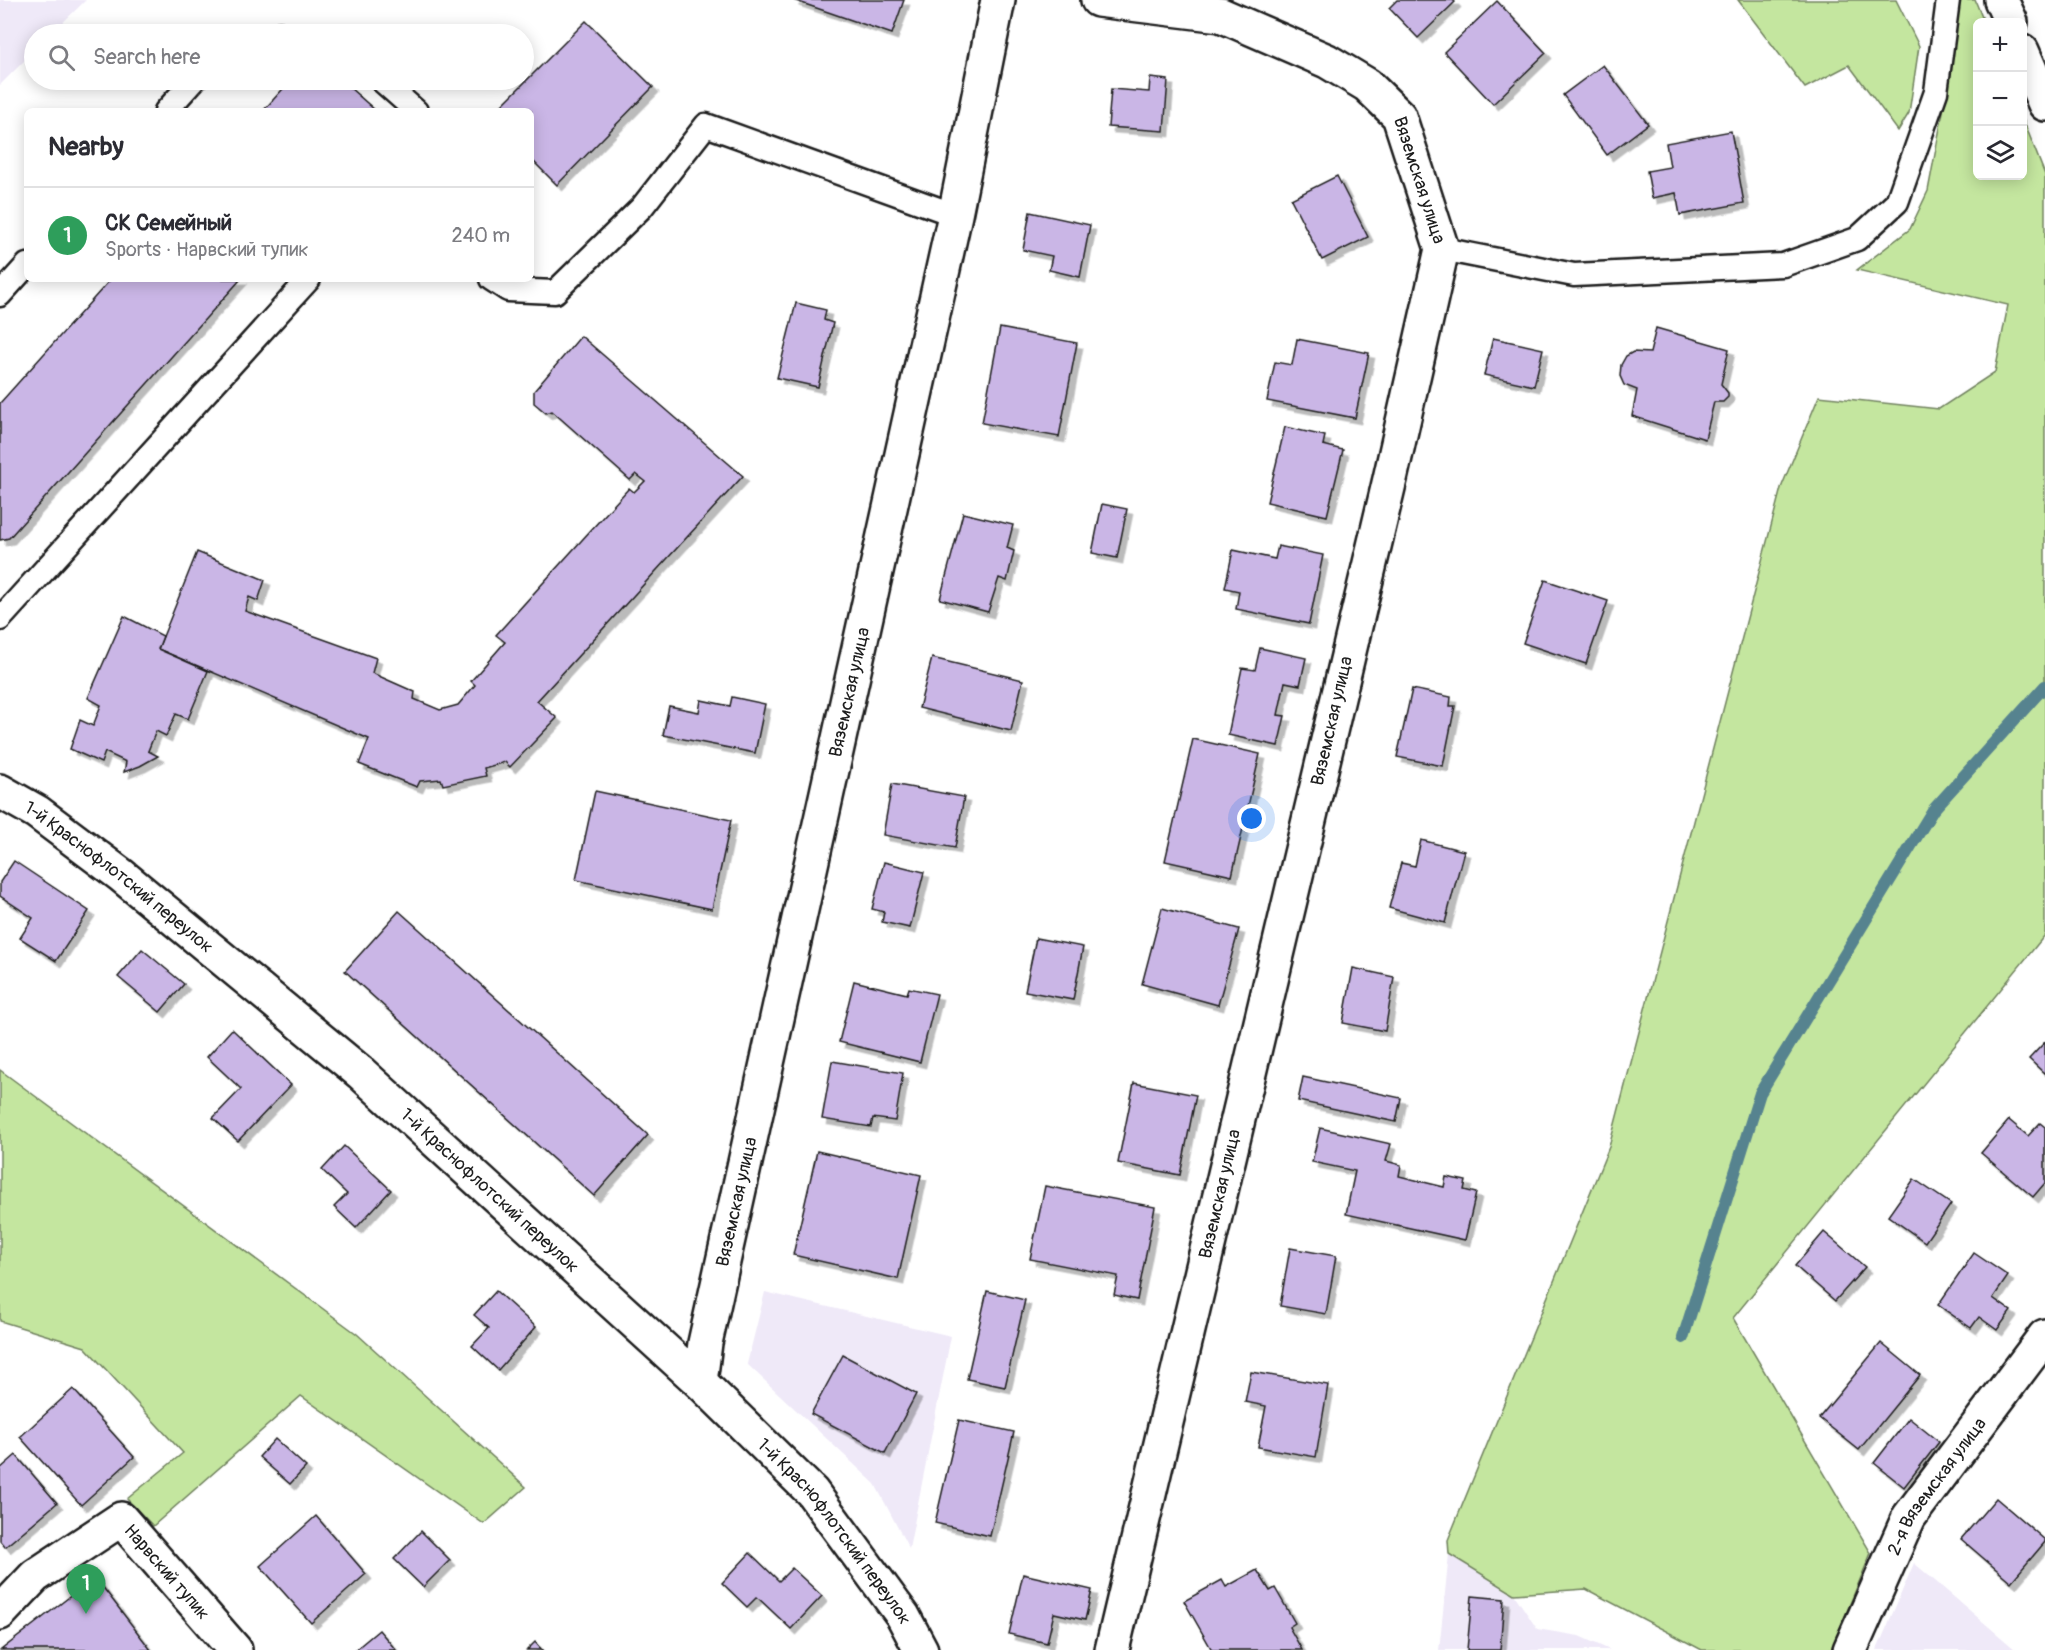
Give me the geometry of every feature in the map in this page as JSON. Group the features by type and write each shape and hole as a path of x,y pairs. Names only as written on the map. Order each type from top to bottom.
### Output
{"street":[{"name":"Вяземская улица","path":"700,1382 708,1332 955,215 998,0"},
{"name":"Вяземская улица","path":"1098,0 1221,15 1327,61 1367,85 1399,116 1442,249 1387,491 1112,1650"},
{"path":"2001,0 2009,18"},
{"path":"2027,63 2045,104"},
{"name":"1-й Краснофлотский переулок","path":"0,791 37,812 121,875 361,1073 700,1382 812,1492 903,1616 921,1650"},
{"name":"2-я Вяземская улица","path":"1850,1650 1909,1516 2045,1336"},
{"name":"Нарвский тупик","path":"0,1612 35,1576 121,1519 235,1650"}],"lane":[{"path":"1442,249 1574,275 1783,265 1857,239 1897,202 1936,92 1948,0"},
{"path":"169,108 185,90"},
{"path":"392,90 413,108"},
{"path":"496,282 508,290 555,292 642,207 706,125 955,215"},
{"path":"0,295 24,268"},
{"path":"0,619 306,282"}],"shaded area":[{"path":"0,0 86,0 61,24 24,24 24,61 0,85"},
{"path":"765,1292 951,1336 909,1549 875,1484 747,1364"},
{"path":"1449,1554 1514,1594 1537,1629 1579,1636 1610,1650 1439,1650"},
{"path":"1914,1563 2016,1650 1877,1650"}],"green space":[{"path":"1738,0 1896,0 1919,46 1909,113 1898,131 1849,65 1805,88"},
{"path":"1956,0 1975,0 1982,18 1973,18 1973,180 2027,180 2027,129 2045,175 2045,935 1733,1318 1871,1553 1831,1650 1702,1650 1586,1589 1514,1594 1449,1554 1448,1540 1609,1147 1781,488 1819,396 1939,409 1995,372 2008,305 1857,270 1910,229 1928,191 1946,96"},
{"path":"0,1070 357,1334 526,1487 484,1524 301,1396 153,1526 127,1499 183,1453 85,1347 0,1321"}],"building":[{"path":"793,0 904,0 892,34"},
{"path":"1397,0 1453,0 1455,2 1418,38 1389,8"},
{"path":"1497,1 1546,53 1493,104 1444,52"},
{"path":"586,21 653,87 557,185 534,162 534,108 499,108 517,90 534,90 534,73"},
{"path":"1603,65 1648,124 1607,155 1563,95"},
{"path":"1150,78 1168,80 1164,131 1108,127 1111,89 1149,92"},
{"path":"282,90 352,90 373,108 266,108"},
{"path":"1731,131 1744,203 1680,215 1676,193 1652,198 1647,171 1670,167 1666,143"},
{"path":"1337,176 1368,237 1322,260 1291,199"},
{"path":"1030,212 1090,225 1080,277 1049,270 1052,256 1023,250"},
{"path":"108,282 238,282 9,538 0,540 0,403"},
{"path":"796,303 826,310 824,320 833,323 818,387 777,378"},
{"path":"1000,328 1077,343 1059,437 982,423"},
{"path":"1656,328 1729,349 1721,384 1728,393 1728,397 1723,402 1714,402 1705,439 1632,416 1637,390 1624,385 1620,376 1621,365 1626,356 1633,352 1650,353"},
{"path":"581,336 743,476 537,701 557,718 510,767 505,762 484,768 486,776 443,785 441,779 420,781 417,787 359,764 369,739 158,649 197,552 265,580 258,601 249,597 245,611 376,658 372,673 415,692 414,699 440,710 458,705 475,685 471,681 505,642 496,635 629,488 634,492 645,481 636,474 630,480 552,411 546,413 534,403 534,391"},
{"path":"1493,338 1543,349 1534,386 1484,375"},
{"path":"1297,339 1369,353 1355,418 1267,401 1275,362 1292,365"},
{"path":"1285,427 1325,436 1323,445 1343,450 1327,516 1267,502"},
{"path":"1102,504 1127,509 1117,558 1092,553"},
{"path":"963,513 1013,525 1007,548 1014,551 1007,581 999,578 988,612 940,599"},
{"path":"1278,546 1323,555 1309,624 1236,609 1239,591 1225,588 1233,550 1275,559"},
{"path":"1545,580 1608,601 1586,664 1523,643"},
{"path":"124,616 163,636 158,649 208,671 188,719 176,714 166,736 156,731 148,751 158,756 124,772 126,762 105,752 101,763 70,749 80,720 93,726 101,705 88,698"},
{"path":"1260,648 1306,658 1300,685 1285,682 1278,715 1285,716 1278,746 1228,735 1242,668 1255,670"},
{"path":"932,658 1023,680 1011,731 919,708"},
{"path":"1412,689 1451,697 1450,706 1455,706 1443,766 1397,757"},
{"path":"732,697 765,704 755,753 663,735 669,706 699,712 701,700 730,706"},
{"path":"1193,739 1260,754 1232,876 1165,861"},
{"path":"892,784 964,797 955,848 883,835"},
{"path":"595,791 731,820 712,909 576,880"},
{"path":"1421,840 1464,851 1445,923 1389,908 1401,863 1415,866"},
{"path":"14,861 89,911 56,961 20,938 33,918 0,896 0,882"},
{"path":"884,862 924,872 910,928 882,922 884,912 872,909"},
{"path":"1162,908 1239,929 1218,1005 1142,984"},
{"path":"399,911 648,1135 594,1196 345,971"},
{"path":"1036,938 1083,947 1073,1000 1025,991"},
{"path":"142,949 184,984 160,1012 118,977"},
{"path":"1353,968 1394,977 1385,1031 1343,1023"},
{"path":"854,981 907,994 909,988 937,994 920,1062 839,1042"},
{"path":"232,1029 291,1085 238,1141 213,1118 241,1089 207,1057"},
{"path":"2045,1042 2045,1074 2029,1059"},
{"path":"832,1061 903,1073 895,1121 873,1118 871,1127 822,1119"},
{"path":"1303,1077 1401,1098 1396,1122 1298,1101"},
{"path":"1134,1083 1196,1095 1180,1175 1118,1163"},
{"path":"2009,1120 2028,1136 2040,1123 2045,1127 2045,1183 2033,1197 1981,1153"},
{"path":"1320,1128 1391,1144 1386,1161 1401,1165 1399,1176 1444,1187 1446,1177 1466,1181 1464,1190 1476,1193 1465,1240 1346,1214 1355,1171 1312,1162"},
{"path":"344,1146 391,1190 356,1228 334,1207 347,1194 322,1170"},
{"path":"817,1151 921,1175 898,1279 793,1255"},
{"path":"1914,1179 1951,1204 1925,1242 1888,1216"},
{"path":"1045,1186 1155,1207 1137,1300 1114,1295 1118,1276 1030,1259"},
{"path":"1824,1232 1865,1267 1835,1301 1795,1266"},
{"path":"1290,1248 1336,1256 1326,1314 1280,1306"},
{"path":"1974,1253 2008,1276 1993,1298 2011,1311 1997,1330 1979,1317 1971,1328 1938,1305"},
{"path":"496,1291 536,1327 498,1370 472,1346 489,1328 474,1315"},
{"path":"987,1291 1025,1300 1005,1387 967,1379"},
{"path":"1881,1343 1920,1375 1859,1450 1819,1418"},
{"path":"843,1355 916,1394 885,1453 811,1414"},
{"path":"1251,1372 1328,1385 1316,1457 1258,1447 1266,1406 1245,1402"},
{"path":"73,1389 134,1457 81,1505 20,1437"},
{"path":"1909,1418 1939,1442 1904,1487 1874,1463"},
{"path":"959,1420 1014,1432 990,1536 935,1523"},
{"path":"275,1439 306,1467 290,1484 259,1457"},
{"path":"16,1455 57,1503 5,1547 0,1541 0,1469"},
{"path":"1996,1498 2045,1540 2011,1582 1961,1539"},
{"path":"316,1516 366,1574 311,1623 260,1566"},
{"path":"421,1531 450,1560 423,1587 394,1559"},
{"path":"750,1553 779,1581 792,1568 822,1596 791,1629 757,1597 747,1607 722,1583"},
{"path":"1257,1570 1270,1591 1275,1588 1295,1623 1289,1627 1302,1650 1212,1650 1184,1601 1222,1580 1226,1587"},
{"path":"1023,1574 1092,1590 1085,1620 1054,1613 1047,1643 1009,1634"},
{"path":"95,1577 151,1650 1,1650"},
{"path":"1472,1596 1504,1599 1500,1650 1467,1650"},
{"path":"379,1630 396,1650 355,1650"},
{"path":"535,1642 542,1650 527,1650"}],"waterway":[{"path":"1683,1338 1760,1093 1933,810 2045,686"}],"place":[{"name":"СК Семейный","path":"86,1614"}]}
